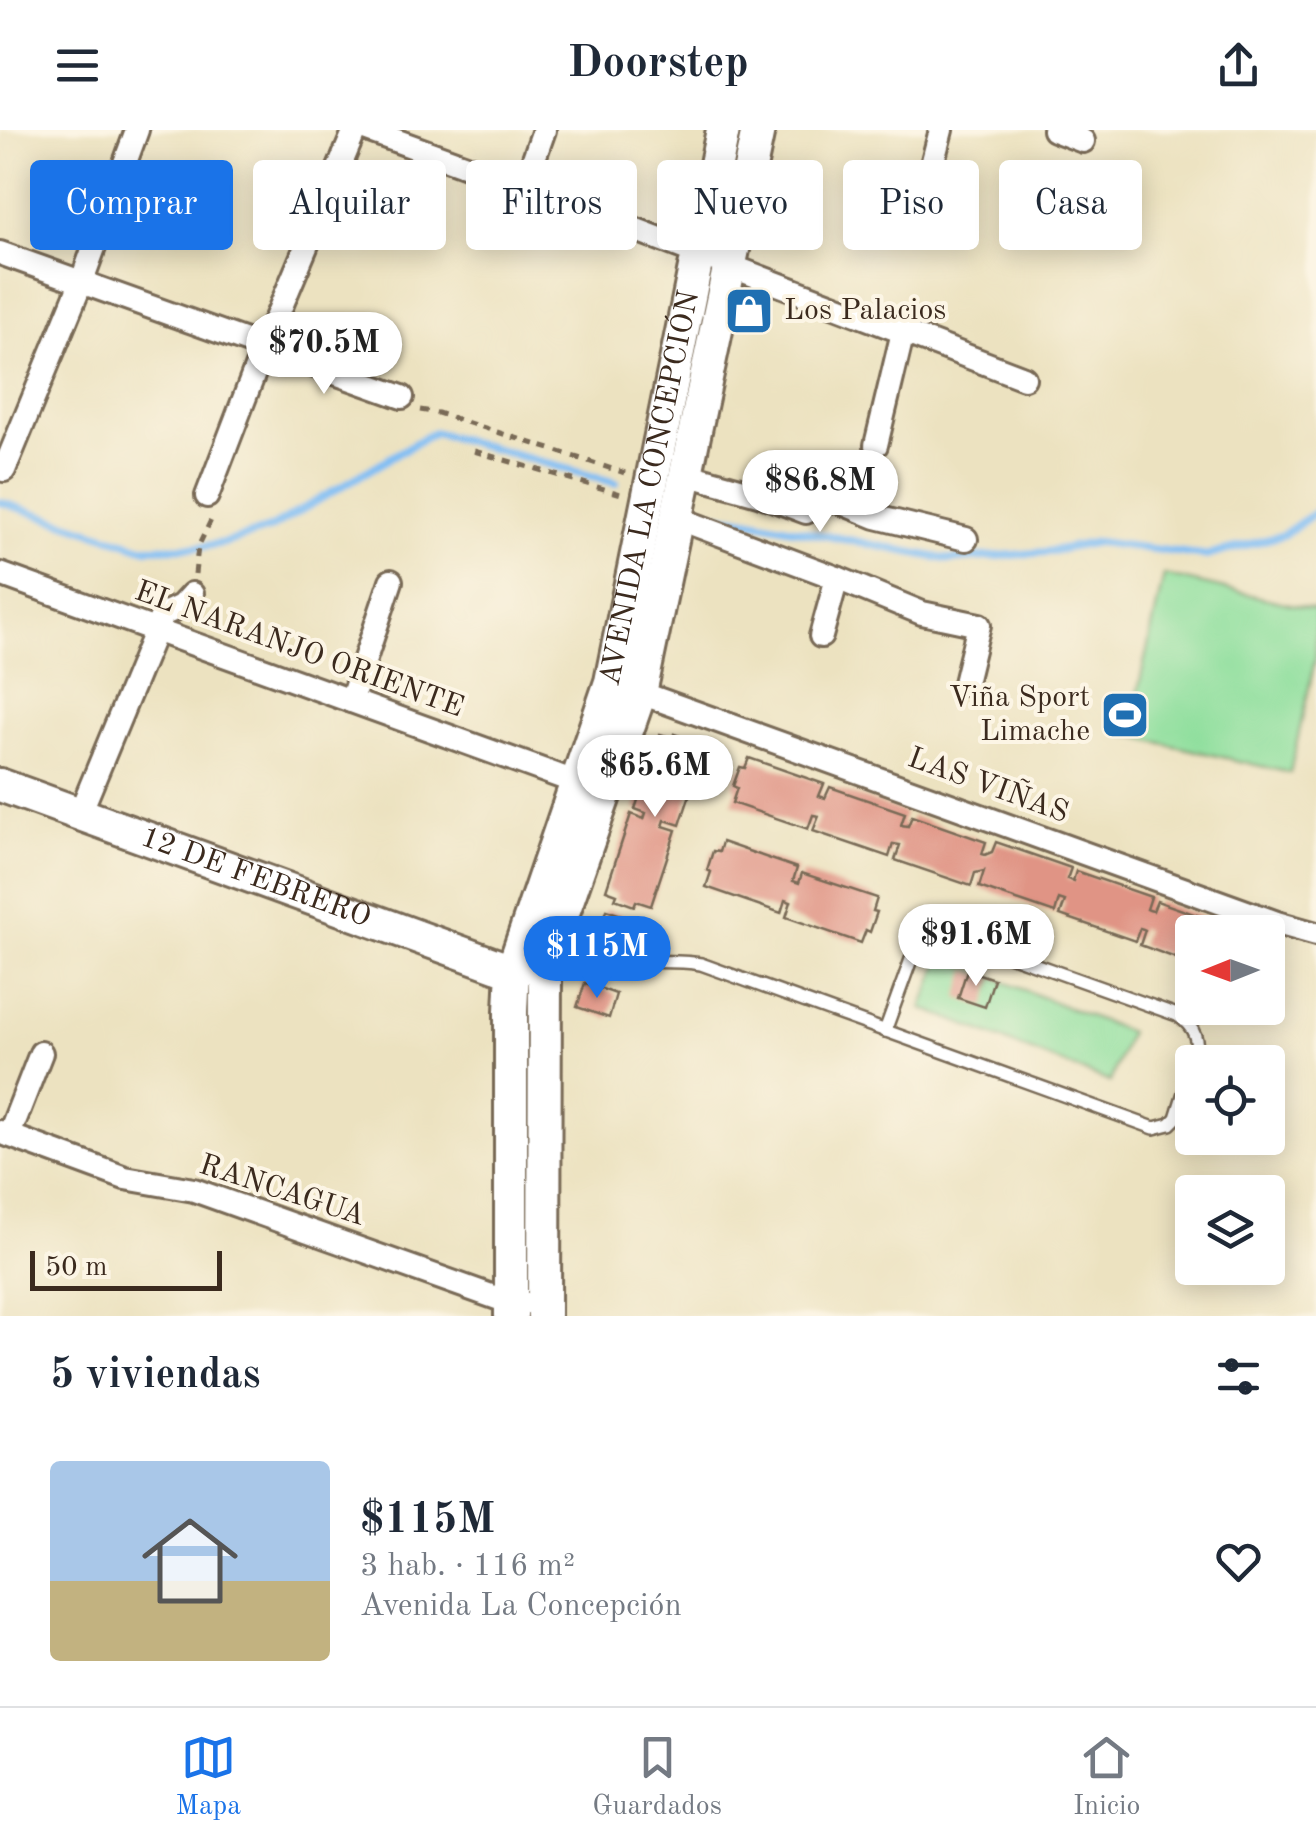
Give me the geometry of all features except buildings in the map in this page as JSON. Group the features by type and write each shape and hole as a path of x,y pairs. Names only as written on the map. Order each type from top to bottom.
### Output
{"street":[{"path":"4,470 81,283 136,130"},
{"path":"207,496 355,130"},
{"path":"367,130 466,166"},
{"path":"533,160 544,130"},
{"name":"AVENIDA LA CONCEPCIÓN","path":"511,1310 510,1011 625,688 698,253 723,130"},
{"name":"AVENIDA LA CONCEPCIÓN","path":"658,502 686,474 758,130"},
{"path":"933,160 941,130"},
{"path":"1054,130 1083,141"},
{"path":"637,230 1024,378"},
{"path":"0,253 402,397"},
{"path":"876,445 903,332"},
{"path":"686,474 806,512 830,498 876,517 966,539"},
{"path":"658,502 922,613 979,625 965,684"},
{"name":"EL NARANJO ORIENTE","path":"0,574 591,787"},
{"path":"821,636 838,578"},
{"path":"351,700 391,581"},
{"path":"80,812 154,630 162,615 192,594"},
{"name":"LAS VIÑAS","path":"625,688 1277,924 1316,934"},
{"name":"12 DE FEBRERO","path":"0,785 487,962 529,966"},
{"name":"AVENIDA LA CONCEPCIÓN","path":"544,1310 529,966 560,920 591,787"},
{"path":"4,1134 41,1053"},
{"name":"RANCAGUA","path":"4,1134 125,1178 194,1190 511,1310 544,1310"}],"lane":[{"path":"560,920 579,949"},
{"path":"885,1031 917,943 923,936 939,932 1177,1015 1189,1023 1198,1045"},
{"path":"529,966 579,949 612,959 700,964 1154,1128 1175,1119"}],"path":[{"path":"402,397 420,410 438,412 658,502"},
{"path":"474,452 658,502"}],"green space":[{"path":"1164,575 1316,610 1316,656 1290,773 1128,735"},
{"path":"942,957 1129,1032 1110,1082 922,1008"}],"waterway":[{"path":"0,502 143,548 224,543 269,529 434,432 616,483"},
{"path":"691,512 950,560 1047,552 1097,542 1207,556 1283,535 1316,512"}],"place":[{"name":"Los Palacios","path":"749,311"},
{"name":"Viña Sport Limache","path":"1125,715"}]}
